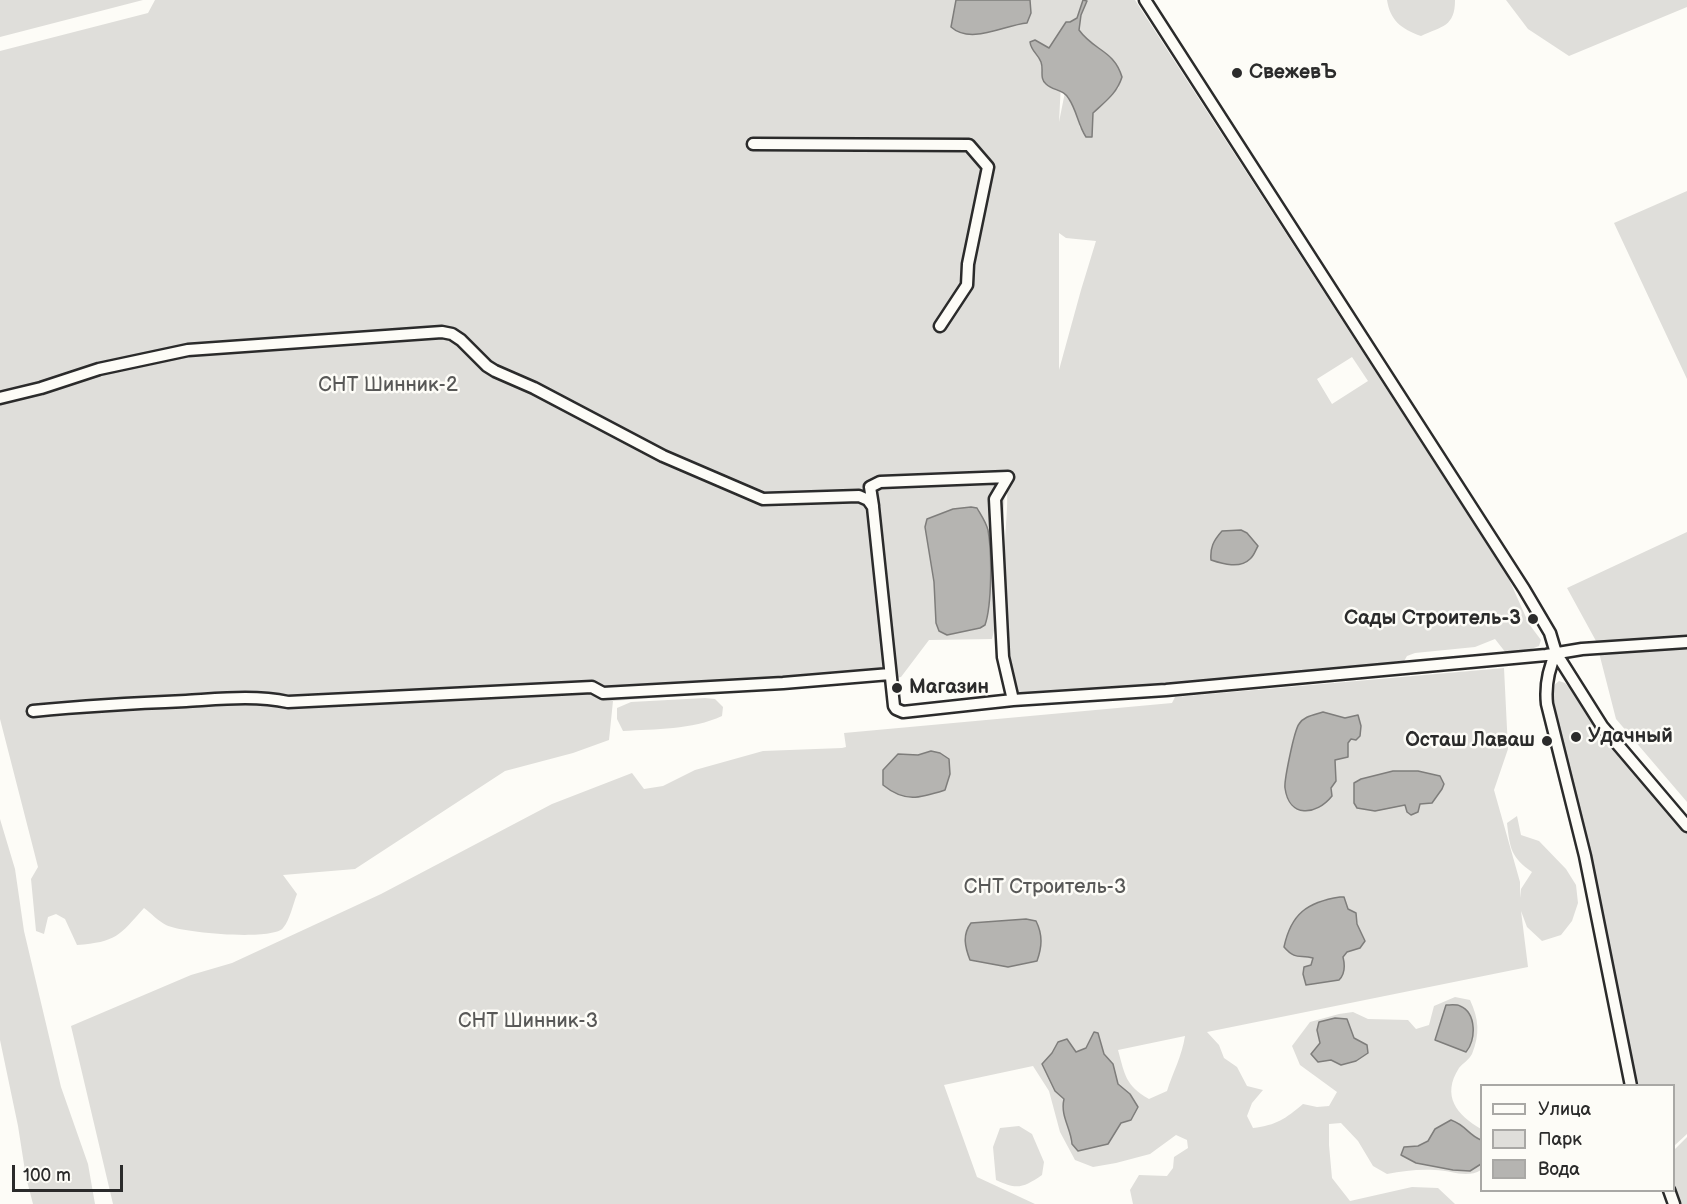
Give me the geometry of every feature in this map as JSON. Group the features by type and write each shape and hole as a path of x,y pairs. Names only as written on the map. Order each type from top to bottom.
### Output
{"street":[{"path":"1145,0 1524,589 1551,633 1556,653 1602,726 1687,826"},
{"path":"753,144 969,146 988,167 968,264 967,285 940,326"},
{"path":"0,398 41,388 99,369 188,350 442,332 452,334 461,340 495,371 534,388 663,456 757,497 763,499 858,496 868,500 873,507"},
{"path":"1013,700 1003,657 995,499 1008,477 880,482 870,487 894,706 903,712 1013,700 1166,690 1687,642"},
{"path":"1556,653 1546,682 1547,704 1585,856 1632,1084"},
{"path":"33,711 101,704 236,699 270,699 288,702 592,687 603,693 783,683 890,674"}],"green space":[{"path":"0,0 143,0 0,37"},
{"name":"СНТ Шинник-2","path":"155,0 1083,0 1077,18 1064,25 1059,122 1065,92 1076,112 1080,128 1092,119 1093,113 1119,87 1098,47 1092,45 1079,30 1081,15 1087,0 1135,0 1508,577 1529,624 1541,640 1539,646 1506,653 1495,639 1475,647 1415,653 1407,656 1403,663 1016,696 1008,641 1006,604 1007,489 1005,491 997,618 992,639 929,640 901,677 886,680 613,701 609,740 573,753 505,771 355,869 283,875 297,894 285,925 276,932 246,935 190,931 166,925 144,908 116,936 100,942 77,945 65,919 56,914 48,917 44,934 36,931 31,879 38,867 0,719 0,51 148,13","holes":["1059,233 1066,238 1096,241 1059,370","1352,357 1368,381 1332,404 1317,379"]},
{"path":"1387,0 1455,0 1450,21 1421,36 1398,23 1391,13"},
{"path":"1506,0 1687,0 1687,7 1569,56 1528,29"},
{"path":"1687,191 1687,379 1614,223"},
{"path":"1687,532 1687,802 1616,719 1596,641 1567,588"},
{"path":"1504,668 1508,749 1494,790 1520,882 1520,898 1521,889 1532,872 1520,862 1511,846 1507,823 1517,816 1521,835 1539,841 1566,869 1576,885 1578,903 1572,921 1561,935 1542,941 1527,927 1521,911 1528,967 1207,1032 1219,1045 1224,1058 1237,1067 1247,1086 1263,1090 1252,1103 1247,1116 1253,1128 1280,1120 1303,1104 1317,1107 1329,1106 1337,1092 1300,1065 1292,1046 1310,1022 1353,1012 1368,1019 1408,1020 1416,1029 1429,1025 1434,1006 1455,997 1470,1000 1477,1020 1476,1040 1472,1054 1459,1068 1451,1087 1454,1104 1465,1118 1480,1128 1480,1170 1470,1174 1441,1170 1411,1170 1387,1174 1373,1166 1358,1141 1341,1123 1329,1124 1332,1178 1350,1201 1412,1187 1438,1188 1455,1204 1133,1204 1130,1190 1139,1175 1167,1176 1173,1168 1174,1157 1188,1148 1187,1140 1176,1135 1150,1154 1116,1163 1093,1167 1075,1160 1060,1132 1049,1091 1033,1066 944,1085 977,1177 1035,1204 113,1204 71,1026 191,975 232,963 381,894 552,804 632,773 644,789 663,786 695,770 763,751 846,747 844,733 1172,703 1175,697","holes":["1185,1036 1167,1091 1149,1099 1130,1084 1118,1050"]},
{"path":"1559,681 1571,689 1604,736 1687,833 1687,1134 1675,1145 1675,1084 1639,1084 1635,1074 1551,693 1553,686"},
{"path":"715,699 723,707 722,716 686,726 623,731 617,719 617,708 631,702"},
{"path":"0,819 15,869 24,931 61,1087 88,1164 95,1204 33,1204 26,1177 0,1040"},
{"path":"1019,1126 1032,1134 1044,1162 1042,1175 1030,1183 1015,1186 996,1180 993,1147 1000,1128"},
{"path":"1687,1137 1687,1204 1680,1204 1675,1188 1675,1149"}],"water":[{"path":"956,0 1030,0 1031,13 1027,23 978,34 968,34 951,27"},
{"path":"1083,0 1087,1 1081,15 1079,30 1114,61 1122,77 1107,101 1093,113 1092,137 1086,137 1067,96 1044,82 1041,62 1030,42 1035,40 1049,48 1066,22 1077,18"},
{"path":"977,508 988,530 991,578 987,616 985,625 980,628 947,635 939,631 936,623 934,582 925,527 927,519 953,509"},
{"path":"1241,530 1247,533 1258,546 1251,558 1236,565 1211,560 1213,545 1222,531"},
{"path":"1323,712 1345,718 1358,715 1361,726 1360,736 1356,740 1351,739 1348,743 1348,757 1335,760 1336,781 1331,788 1332,796 1326,803 1304,811 1292,805 1288,798 1285,788 1288,767 1299,724 1306,717"},
{"path":"931,751 940,753 949,759 950,774 945,790 920,797 906,797 898,795 883,785 883,770 898,754 918,755"},
{"path":"1393,771 1418,771 1440,776 1444,784 1432,803 1420,804 1418,812 1411,815 1407,812 1405,805 1375,811 1357,808 1354,803 1354,783"},
{"path":"1344,897 1348,909 1356,913 1357,924 1365,941 1360,948 1347,952 1343,957 1344,969 1339,980 1306,985 1304,967 1311,965 1313,958 1295,956 1288,951 1284,947 1287,936 1296,918 1310,906"},
{"path":"1026,919 1036,921 1040,931 1041,946 1037,961 1008,967 970,960 965,941 966,932 971,923"},
{"path":"1446,1005 1459,1005 1470,1015 1473,1034 1466,1052 1435,1040"},
{"path":"1335,1018 1347,1019 1354,1038 1367,1045 1368,1053 1356,1061 1341,1065 1331,1060 1318,1062 1311,1054 1320,1043 1317,1030 1319,1022"},
{"path":"1094,1032 1098,1033 1104,1054 1113,1064 1118,1084 1130,1094 1138,1107 1131,1120 1121,1123 1108,1144 1078,1151 1072,1144 1063,1105 1064,1099 1055,1091 1042,1064 1058,1042 1067,1039 1076,1052 1086,1048"},
{"path":"1451,1120 1480,1139 1480,1165 1470,1171 1453,1170 1416,1163 1401,1155 1404,1147 1418,1146 1428,1141 1435,1129"}],"place":[{"name":"СвежевЪ","path":"1237,73"},
{"name":"Сады Строитель-3","path":"1533,619"},
{"name":"Магазин","path":"897,688"},
{"name":"Удачный","path":"1576,737"},
{"name":"Осташ Лаваш","path":"1547,741"}],"park label":[{"name":"СНТ Строитель-3","path":"1045,888"},
{"name":"СНТ Шинник-3","path":"528,1022"}]}
